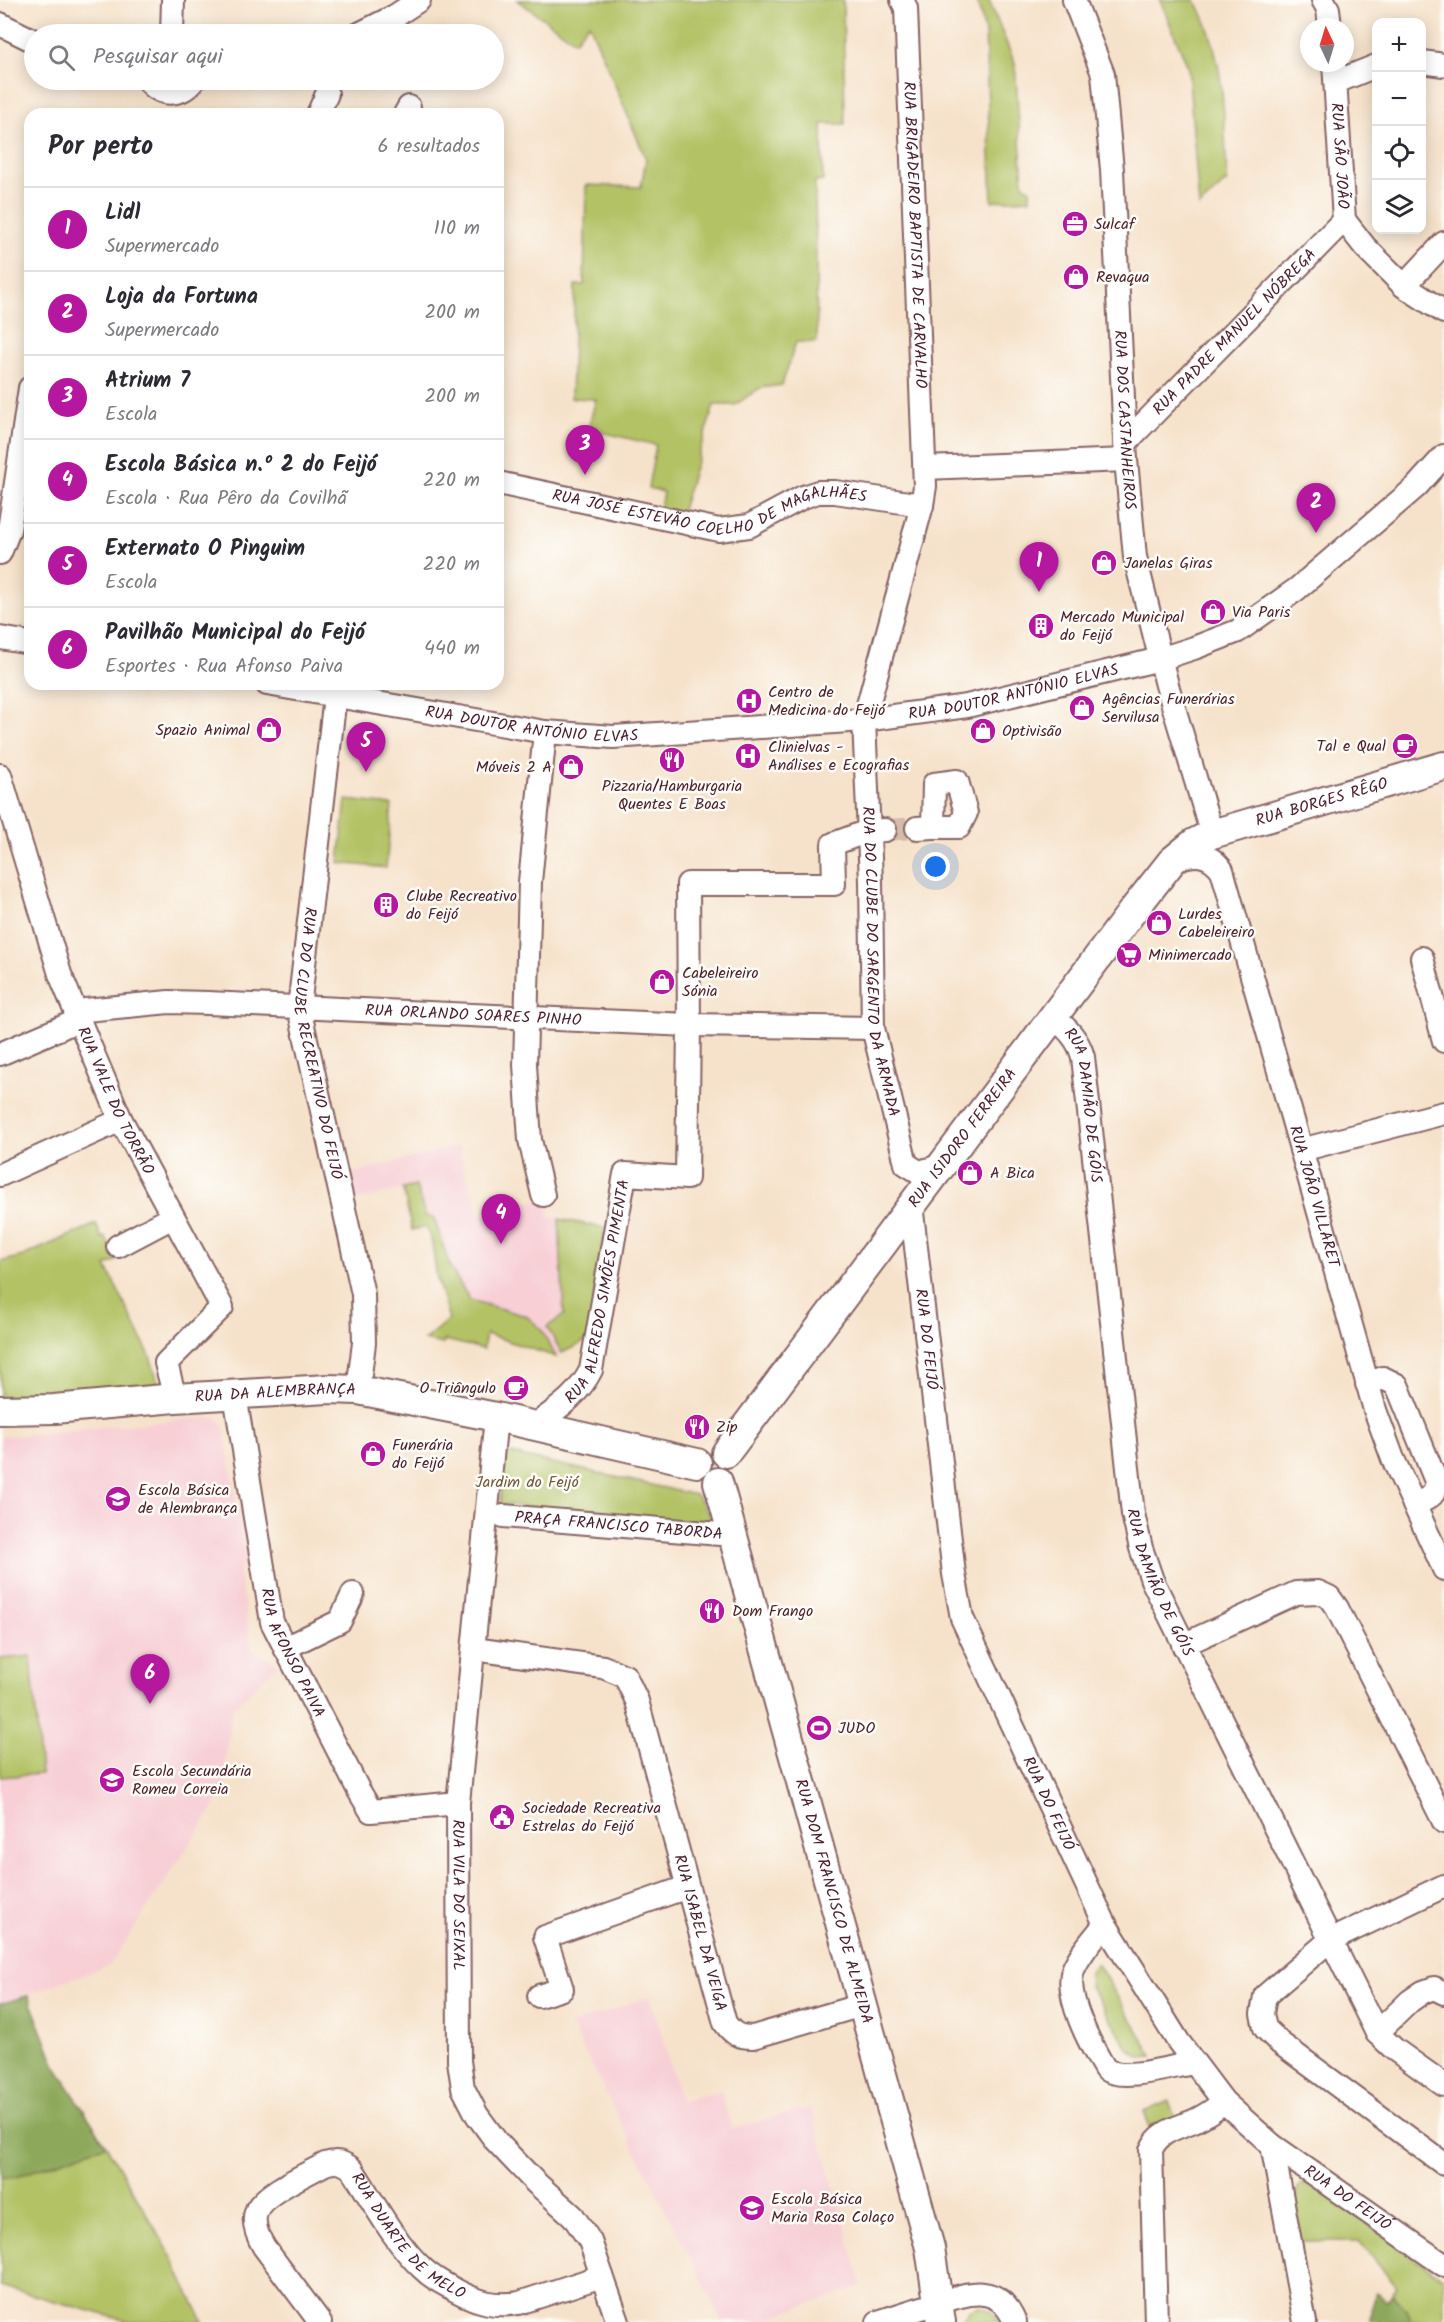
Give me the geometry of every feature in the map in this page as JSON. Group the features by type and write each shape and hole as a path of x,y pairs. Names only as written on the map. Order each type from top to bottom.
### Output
{"main road":[{"name":"RUA BORGES RÊGO","path":"1212,834 1440,764"},
{"name":"RUA ISIDORO FERREIRA","path":"726,1453 911,1204 1172,861 1194,843 1212,834"},
{"name":"RUA DA ALEMBRANÇA","path":"0,1410 54,1409 175,1398 328,1389 358,1390 496,1417"},
{"name":"RUA DA ALEMBRANÇA","path":"0,1425 54,1409"},
{"path":"496,1417 697,1462"},
{"path":"715,1448 726,1453 731,1464 730,1470 723,1479 718,1482 705,1480 700,1475 697,1462 703,1452 715,1448"},
{"name":"RUA DOM FRANCISCO DE ALMEIDA","path":"718,1482 930,2248 941,2312"}],"street":[{"path":"172,24 173,0"},
{"path":"379,24 419,0"},
{"name":"RUA BRIGADEIRO BAPTISTA DE CARVALHO","path":"864,720 922,505 925,486 906,8 902,0"},
{"name":"RUA DOS CASTANHEIROS","path":"1074,0 1103,74 1112,170 1125,451 1136,557 1160,659 1212,834"},
{"path":"1323,0 1328,9 1329,18"},
{"path":"0,24 24,36"},
{"path":"1426,63 1444,65"},
{"path":"1335,73 1372,67"},
{"name":"RUA SÃO JOÃO","path":"1335,73 1344,220 1365,247 1404,286 1444,312"},
{"path":"158,90 168,104 183,90"},
{"name":"RUA PADRE MANUEL NÓBREGA","path":"1125,451 1344,220"},
{"path":"1404,286 1444,243"},
{"path":"0,553 13,526 24,437"},
{"path":"925,468 1125,451"},
{"name":"RUA DOUTOR ANTÓNIO ELVAS","path":"301,690 545,732 613,737 864,720 967,706 1160,659 1238,631 1297,589 1416,487 1444,456"},
{"name":"RUA JOSÉ ESTEVÃO COELHO DE MAGALHÃES","path":"504,484 719,530 749,525 803,497 818,492 835,492 922,505"},
{"path":"0,638 24,642"},
{"name":"RUA DO CLUBE RECREATIVO DO FEIJÓ","path":"335,696 299,1008 363,1294 364,1343 358,1390"},
{"name":"RUA DO CLUBE DO SARGENTO DA ARMADA","path":"864,720 876,830 873,1028 906,1164 919,1172 940,1167"},
{"path":"543,1195 530,1140 526,1101 525,1018 530,882 545,732"},
{"name":"RUA VALE DO TORRÃO","path":"0,775 60,974 77,1016 121,1120 222,1307 166,1363 175,1398"},
{"path":"689,1025 688,884 834,884 833,844 876,830"},
{"name":"RUA JOÃO VILLARET","path":"1172,861 1192,854 1215,861 1222,870 1367,1384 1393,1459 1444,1569"},
{"path":"1422,958 1444,1041"},
{"name":"RUA ORLANDO SOARES PINHO","path":"0,1054 77,1016 169,1002 689,1025 873,1028"},
{"name":"RUA DAMIÃO DE GÓIS","path":"1053,1016 1073,1034 1080,1045 1083,1057 1133,1514 1152,1580 1329,1941 1377,2033 1394,2049 1444,2085"},
{"name":"RUA ALFREDO SIMÕES PIMENTA","path":"534,1426 569,1400 583,1386 591,1370 625,1174 687,1178 689,1025"},
{"path":"1301,1150 1444,1113"},
{"path":"0,1175 121,1120"},
{"name":"RUA DO FEIJÓ","path":"911,1204 954,1574 962,1618 1105,1924 1162,2018 1224,2102 1272,2145 1444,2265"},
{"path":"117,1246 173,1217"},
{"path":"1367,1384 1383,1378 1397,1385 1436,1481 1435,1494 1414,1505"},
{"name":"RUA AFONSO PAIVA","path":"235,1395 272,1622 359,1791 371,1811 458,1803"},
{"name":"RUA VILA DO SEIXAL","path":"496,1417 458,1803 459,2061 464,2088 477,2115 509,2157 573,2216 590,2241 618,2322"},
{"name":"PRAÇA FRANCISCO TABORDA","path":"503,1516 732,1535"},
{"path":"1183,1645 1296,1593 1318,1592 1329,1597 1337,1608 1444,1822"},
{"path":"285,1648 340,1621 353,1594"},
{"name":"RUA ISABEL DA VEIGA","path":"474,1649 603,1667 625,1676 637,1701 725,2023 733,2033 743,2037 753,2037 862,2005"},
{"path":"1444,1886 1329,1941 1265,1996 1262,2013 1265,2028 1280,2043 1444,2164"},
{"path":"539,1996 562,1989 545,1937 687,1887"},
{"path":"1105,1924 1080,1957 1071,1983 1074,2005 1105,2069 1112,2073 1126,2074 1194,2062"},
{"path":"1377,2033 1423,1992 1434,1988 1444,1993"},
{"path":"1156,2322 1150,2150 1160,2136 1197,2119 1224,2102"},
{"path":"1272,2145 1305,2322"},
{"name":"RUA DUARTE DE MELO","path":"320,2322 264,2247 256,2230 256,2211 260,2204 294,2182 325,2164 335,2161 345,2163 352,2169 407,2252 423,2269 440,2282 470,2298 488,2304 519,2303 602,2276"},
{"path":"878,2322 941,2312 971,2292 985,2293 1002,2302 1011,2312 1015,2322"}],"shaded area":[{"path":"458,1146 480,1216 550,1196 549,1217 559,1219 564,1315 547,1327 562,1353 556,1357 541,1329 526,1316 470,1300 451,1269 434,1218 425,1215 416,1186 353,1201 346,1175"},
{"name":"Escola Secundária Romeu Correia","path":"216,1418 224,1426 246,1561 239,1572 252,1649 278,1664 232,1710 224,1772 226,1789 110,1965 0,2004 0,1437"},
{"name":"Escola Básica Maria Rosa Colaço","path":"650,1996 681,2101 721,2091 732,2129 811,2107 862,2286 757,2322 723,2322 571,2025"}],"green space":[{"path":"517,0 843,0 845,124 822,124 823,181 815,182 817,342 796,342 782,385 760,388 735,405 714,405 681,513 660,508 663,492 648,488 656,445 588,429 596,399 571,398 575,285 584,285 586,185 641,187 646,159 589,23 575,41"},
{"path":"977,0 989,0 1015,64 1023,184 1030,190 1030,199 992,201 985,32"},
{"path":"1160,0 1195,0 1213,42 1218,65 1224,111 1227,181 1199,207 1188,67"},
{"path":"346,800 392,805 386,868 339,863"},
{"path":"416,1186 425,1215 434,1218 451,1269 470,1300 526,1316 541,1329 556,1357 486,1334 483,1349 445,1340 443,1344 424,1340 449,1319 437,1279 432,1243 426,1227 412,1230 403,1189"},
{"path":"559,1219 605,1228 588,1340 562,1353 547,1327 564,1315"},
{"path":"96,1224 102,1238 105,1237 117,1260 106,1266 150,1356 159,1385 0,1399 0,1262 23,1256"},
{"name":"Jardim do Feijó","path":"503,1452 696,1495 711,1517 711,1522 705,1524 500,1504"},
{"path":"31,1656 41,1774 0,1777 0,1659"},
{"path":"1097,1963 1153,2056 1140,2057 1129,2050 1090,1986 1089,1974"},
{"path":"28,1996 57,2069 106,2145 168,2250 203,2322 130,2322 0,2286 0,2004"},
{"path":"28,1996 57,2069 106,2145 13,2178 0,2177 0,2004"},
{"path":"1169,2101 1175,2118 1150,2127 1144,2112"},
{"path":"1302,2184 1312,2185 1444,2279 1444,2322 1411,2322 1405,2308 1392,2294 1397,2287 1359,2241 1297,2241 1294,2203"},
{"path":"1377,2292 1387,2300 1392,2294 1405,2308 1411,2322 1371,2322 1373,2300"},
{"path":"979,2306 992,2311 1000,2322 961,2322 969,2310"}],"tunnel":[{"path":"885,830 917,828"}],"place":[{"name":"Sulcaf","path":"1075,224"},
{"name":"Revaqua","path":"1076,277"},
{"name":"Atrium 7","path":"585,475"},
{"name":"Loja da Fortuna","path":"1316,533"},
{"name":"Janelas Giras","path":"1104,563"},
{"name":"Lidl","path":"1039,592"},
{"name":"Via Paris","path":"1213,612"},
{"name":"Mercado Municipal do Feijó","path":"1041,626"},
{"name":"Centro de Medicina do Feijó","path":"749,701"},
{"name":"Agências Funerárias Servilusa","path":"1082,708"},
{"name":"Spazio Animal","path":"269,730"},
{"name":"Optivisão","path":"983,731"},
{"name":"Tal e Qual","path":"1405,746"},
{"name":"Clinielvas - Análises e Ecografias","path":"748,756"},
{"name":"Pizzaria/Hamburgaria Quentes E Boas","path":"672,760"},
{"name":"Móveis 2 A","path":"571,767"},
{"name":"Externato O Pinguim","path":"366,772"},
{"name":"Clube Recreativo do Feijó","path":"386,905"},
{"name":"Lurdes Cabeleireiro","path":"1159,923"},
{"name":"Minimercado","path":"1129,955"},
{"name":"Cabeleireiro Sónia","path":"662,982"},
{"name":"A Bica","path":"970,1173"},
{"name":"Escola Básica n.º 2 do Feijó","path":"501,1244"},
{"name":"O Triângulo","path":"516,1388"},
{"name":"Zip","path":"697,1427"},
{"name":"Funerária do Feijó","path":"373,1454"},
{"name":"Escola Básica de Alembrança","path":"118,1499"},
{"name":"Dom Frango","path":"712,1611"},
{"name":"Pavilhão Municipal do Feijó","path":"150,1704"},
{"name":"JUDO","path":"819,1728"},
{"name":"Escola Secundária Romeu Correia","path":"112,1780"},
{"name":"Sociedade Recreativa Estrelas do Feijó","path":"502,1817"},
{"name":"Escola Básica Maria Rosa Colaço","path":"752,2208"}]}
